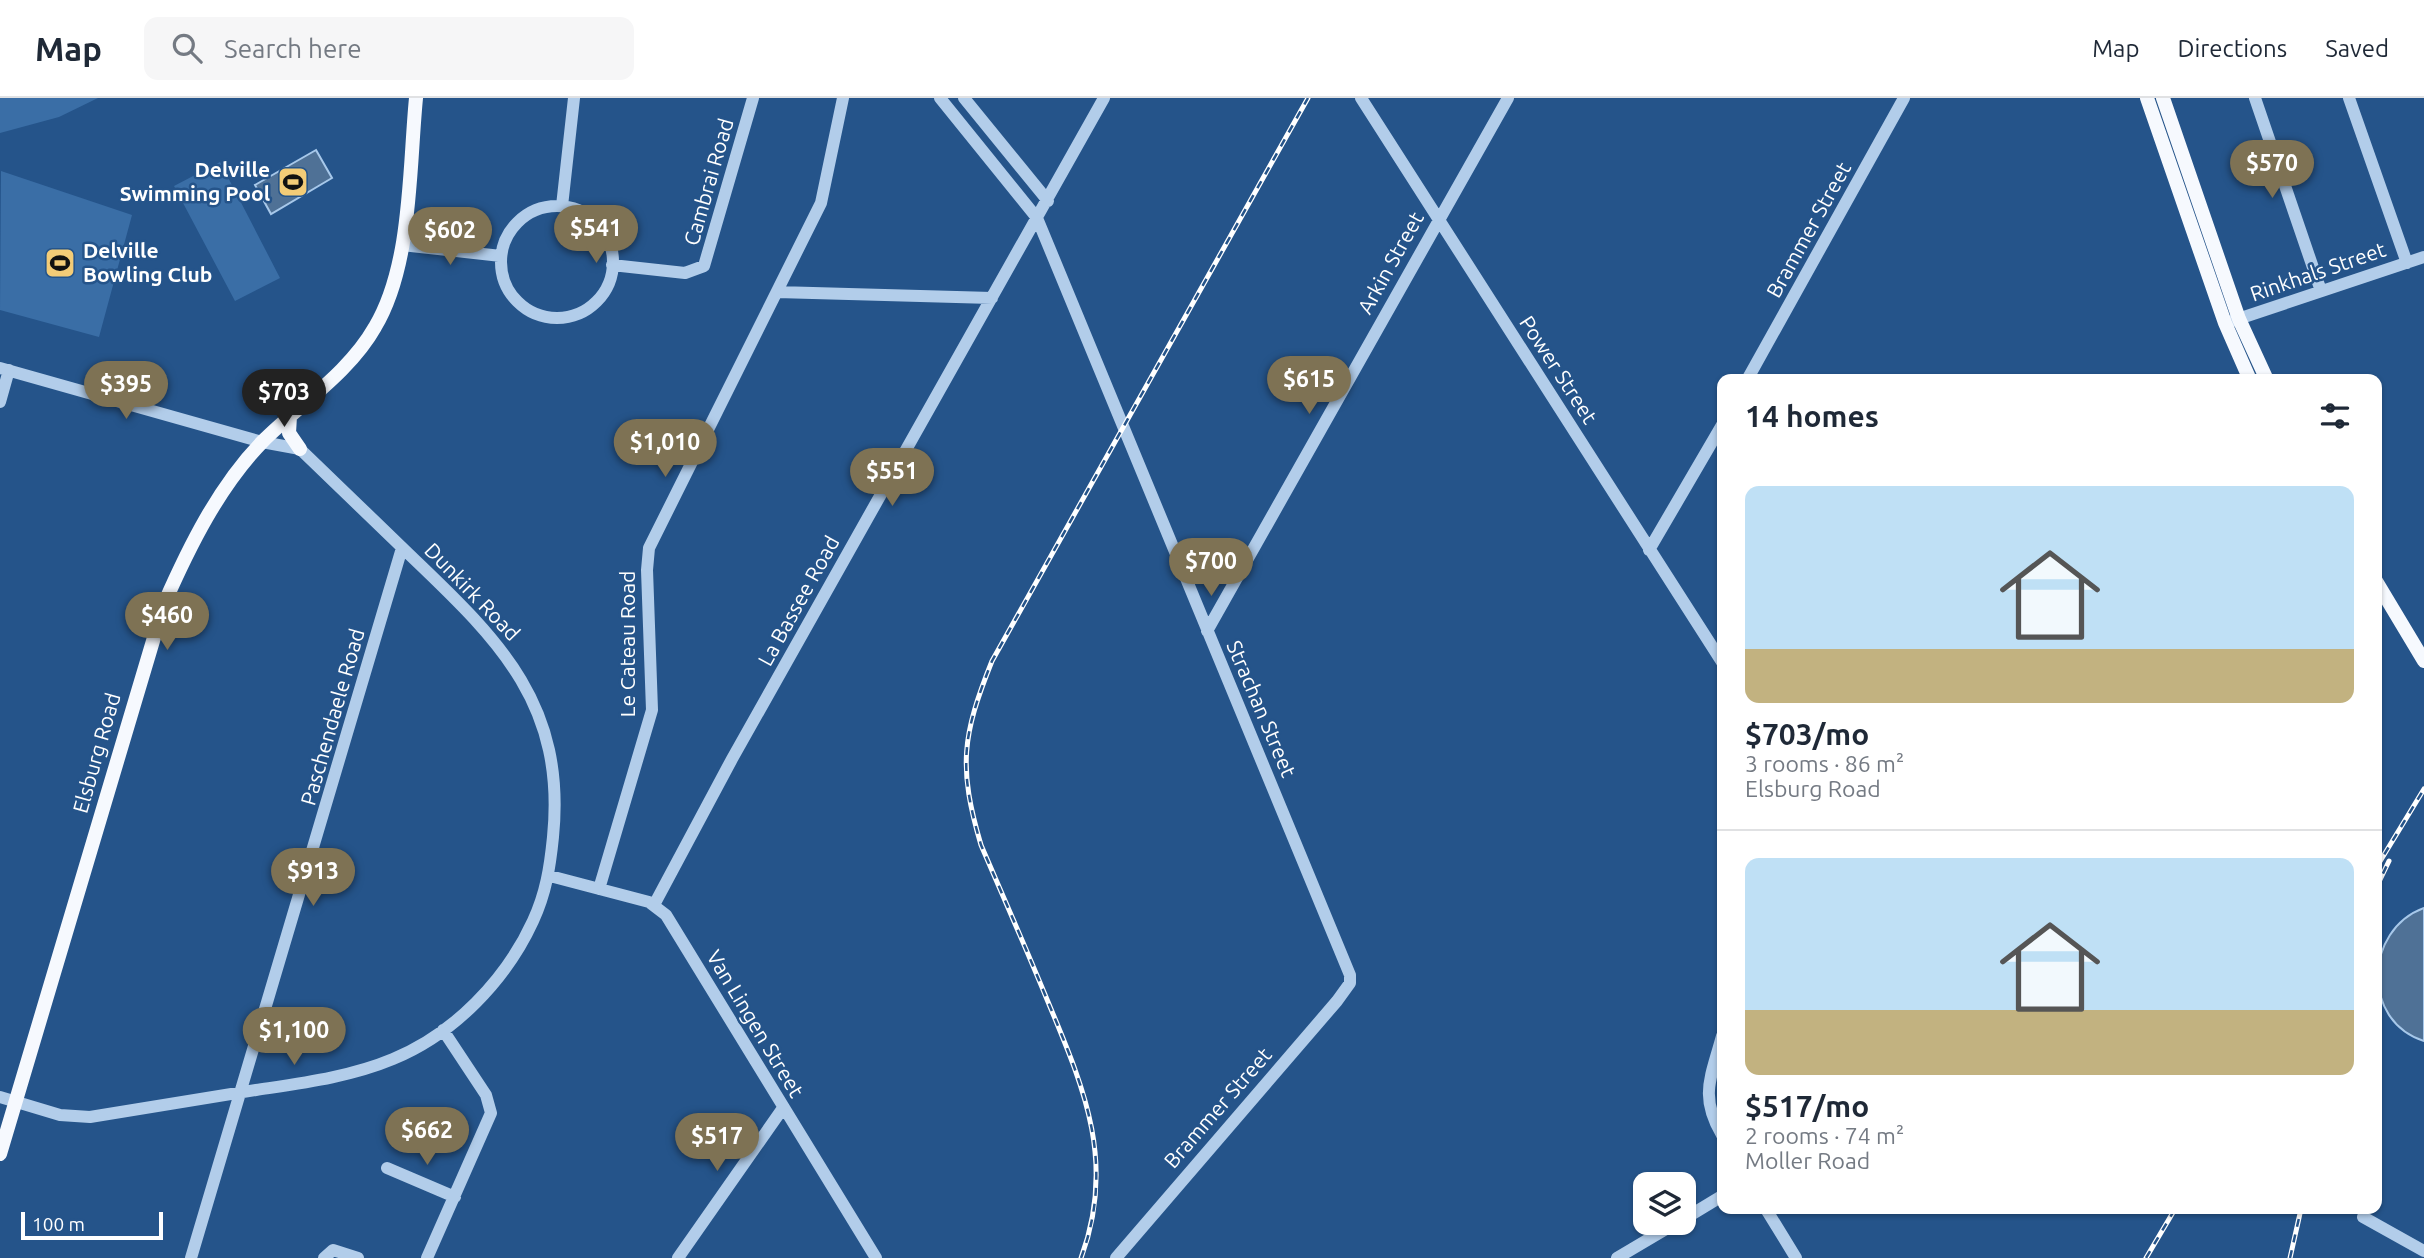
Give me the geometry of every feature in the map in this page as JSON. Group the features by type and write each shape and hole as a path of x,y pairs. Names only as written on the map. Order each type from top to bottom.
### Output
{"main road":[{"name":"Elsburg Road","path":"0,1154 164,604 196,537 227,487 261,442 346,364 376,327 389,297 402,245 416,98"},
{"path":"2147,98 2225,323 2247,374"},
{"path":"2163,98 2239,319 2264,374"},
{"path":"290,416 289,433 300,450"},
{"path":"2382,591 2424,661"}],"street":[{"path":"562,206 574,98"},
{"name":"Cambrai Road","path":"612,264 685,273 704,266 753,98"},
{"name":"Le Cateau Road","path":"599,889 652,710 647,570 649,548 821,203 843,98"},
{"name":"Strachan Street","path":"940,98 1037,218 1344,958 1350,983"},
{"path":"951,112 963,98 1048,201"},
{"name":"La Bassee Road","path":"654,905 705,807 1104,98"},
{"name":"Power Street","path":"1360,98 1717,654"},
{"name":"Arkin Street","path":"1207,631 1508,98"},
{"name":"Brammer Street","path":"1750,374 1904,98"},
{"path":"2255,98 2321,291"},
{"path":"2348,98 2407,262"},
{"path":"562,206 583,212 599,225 609,244 612,264 606,288 590,307 568,317 556,318 533,312 513,297 503,275 501,256 510,232 524,217 542,208 562,206"},
{"path":"402,245 501,256"},
{"name":"Rinkhals Street","path":"2225,323 2424,257"},
{"path":"777,292 992,298"},
{"path":"0,402 5,369 261,442 300,450"},
{"path":"1649,550 1717,434"},
{"name":"Dunkirk Road","path":"0,1097 48,1113 80,1117 241,1093 358,1071 396,1058 443,1030 470,1009 511,960 529,929 550,876 555,821 554,783 548,746 533,703 519,674 496,641 300,450"},
{"name":"Paschendaele Road","path":"191,1258 402,548"},
{"path":"550,876 654,905"},
{"name":"Van Lingen Street","path":"654,905 671,922 876,1258"},
{"name":"Brammer Street","path":"1116,1258 1350,983"},
{"path":"427,1258 488,1125 491,1107 443,1030"},
{"path":"1717,1060 1708,1102 1710,1115 1717,1127"},
{"path":"678,1258 783,1108"},
{"path":"387,1168 454,1197"},
{"path":"1696,1212 1717,1199"},
{"path":"1769,1214 1796,1258"},
{"path":"2363,1217 2424,1251"},
{"path":"1617,1258 1656,1235"},
{"path":"324,1258 333,1250 358,1258"}],"shaded area":[{"path":"0,98 98,98 59,117 0,133"},
{"name":"Delville Swimming Pool","path":"316,150 332,178 271,214 255,185"},
{"path":"220,162 280,278 235,301 174,186"},
{"name":"Delville Bowling Club","path":"1,171 132,215 99,337 0,310"},
{"path":"2424,908 2424,1041 2403,1030 2389,1015 2382,1000 2382,952 2390,935 2404,919"}],"railway":[{"path":"1081,1258 1091,1223 1096,1189 1096,1156 1091,1124 1083,1093 1060,1030 981,845 966,772 969,732 992,661 1308,98"},
{"path":"2382,858 2424,789"},
{"path":"2382,876 2389,861"},
{"path":"2146,1258 2172,1214"},
{"path":"2290,1258 2300,1214"}],"place":[{"name":"Delville Swimming Pool","path":"293,182"},
{"name":"Delville Bowling Club","path":"60,263"}]}
